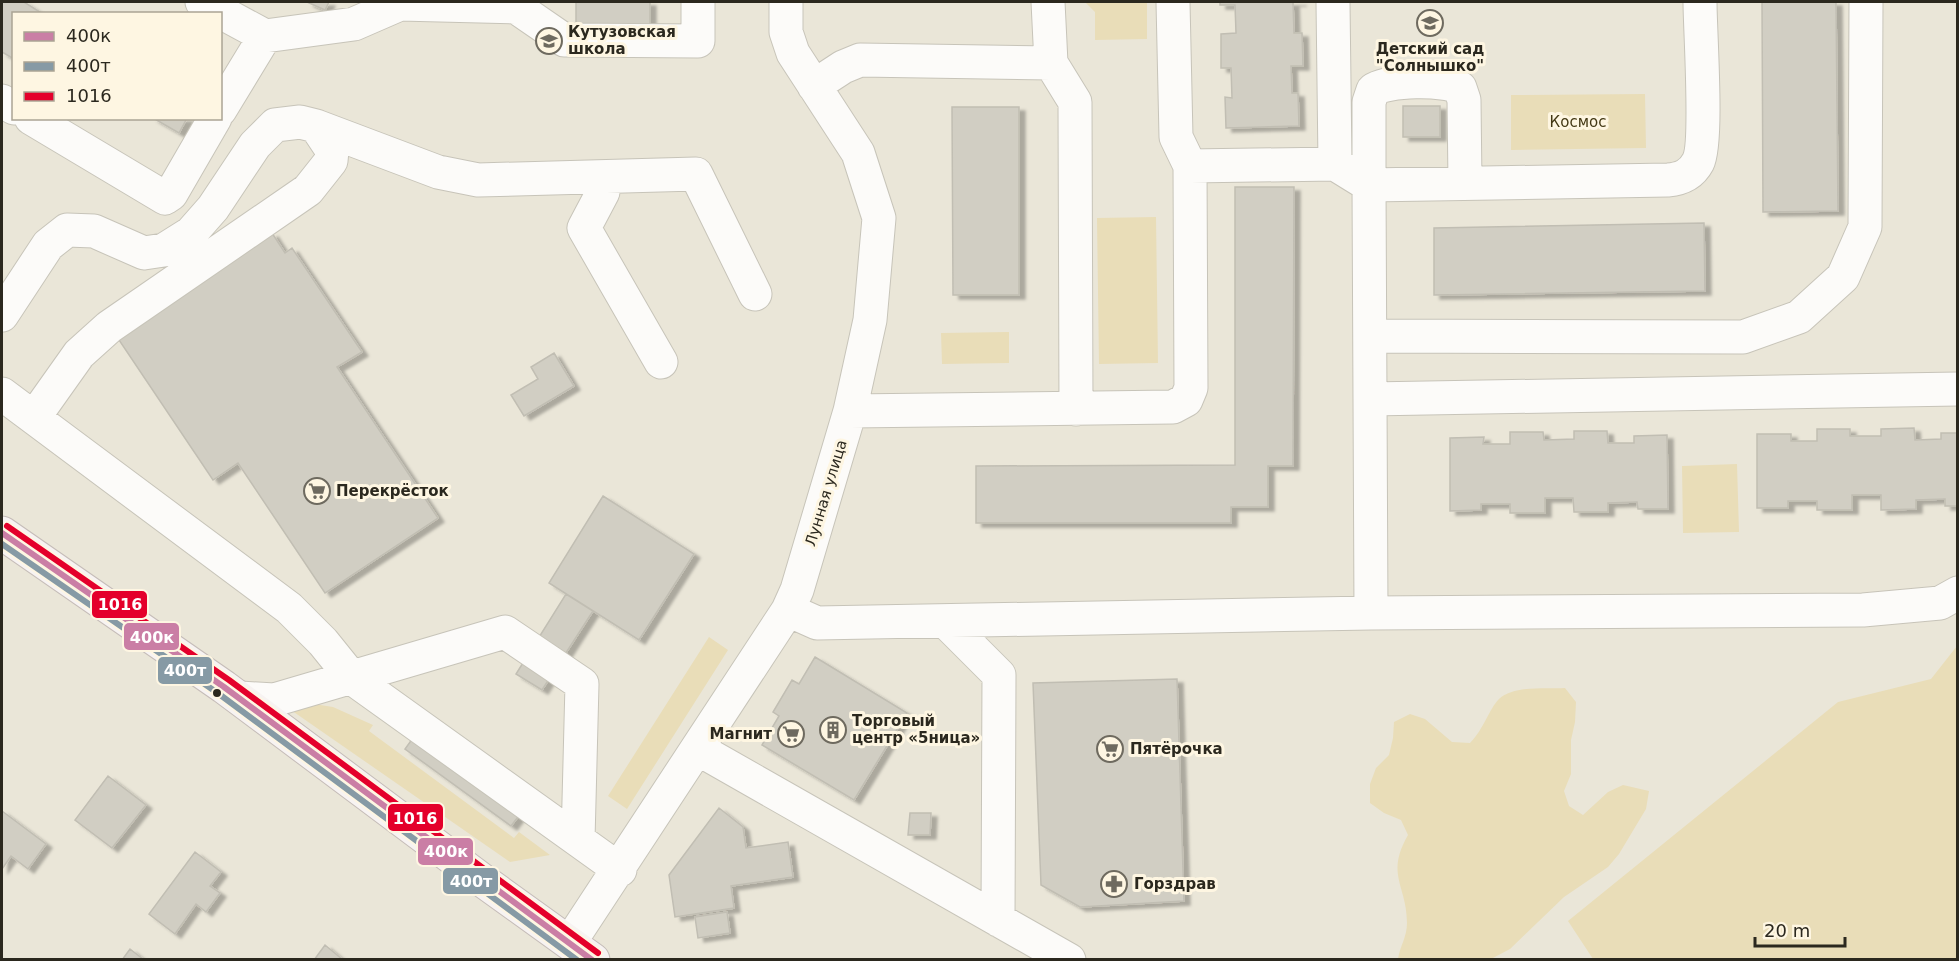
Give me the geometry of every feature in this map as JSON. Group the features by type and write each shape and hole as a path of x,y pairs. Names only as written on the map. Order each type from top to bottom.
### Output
{"main road":[{"path":"2,533 240,698 482,880 582,951"}],"street":[{"path":"202,2 221,12"},
{"path":"222,13 265,36 354,24 400,3 516,7 564,40 698,41 698,2"},
{"name":"Лунная улица","path":"582,951 620,870 788,610 797,590 850,411 870,320 879,219 858,153 793,53 786,32 786,2"},
{"path":"1048,2 1051,63 1076,102 1076,410"},
{"path":"850,411 1173,407 1180,405 1189,394 1190,166 1176,137 1173,2"},
{"path":"1333,2 1335,164"},
{"path":"1190,166 1335,164 1370,184 1680,179 1692,171 1702,149 1700,2"},
{"path":"1370,336 1743,337 1799,317 1843,277 1865,227 1866,2"},
{"path":"222,107 265,36"},
{"path":"814,86 843,67 860,60 1051,63"},
{"path":"1371,613 1369,102 1373,90 1386,84 1447,83 1460,88 1464,100 1465,183"},
{"path":"34,120 165,198 171,194 215,120"},
{"path":"2,315 48,245 67,230 94,231 144,253 164,250 191,233 213,208 255,145 275,125 300,122 438,172 478,180 696,174 755,294"},
{"path":"35,416 79,354 109,327 308,190 330,160 332,150 316,126"},
{"path":"603,178 603,192 584,228 661,362"},
{"path":"1370,399 1958,389"},
{"path":"2,394 35,416 289,608 323,642 352,678 620,870"},
{"path":"788,610 817,623 1371,613 1863,610 1941,603 1958,593"},
{"path":"946,622 999,675 998,920"},
{"path":"240,698 274,700 505,632 582,684 578,840"},
{"path":"698,749 1069,960"}],"green space":[{"path":"1085,2 1147,2 1147,39 1095,40 1095,12"},
{"name":"Космос","path":"1645,94 1646,148 1511,150 1511,95"},
{"path":"1156,217 1158,363 1099,364 1097,218"},
{"path":"1009,332 1009,363 942,364 941,333"},
{"path":"1737,464 1739,532 1683,533 1682,466"},
{"path":"709,637 728,650 627,809 608,796"},
{"path":"1957,646 1957,959 1593,959 1568,921 1838,702 1931,679"},
{"path":"1565,688 1576,702 1571,740 1571,774 1564,791 1569,806 1583,815 1608,792 1623,785 1649,791 1646,809 1619,854 1608,867 1564,897 1510,949 1491,959 1398,959 1407,923 1399,880 1398,860 1408,835 1401,820 1384,813 1370,803 1370,784 1376,768 1389,755 1394,722 1410,714 1425,719 1452,742 1470,743 1479,732 1495,703 1505,695 1522,690"},
{"path":"307,703 333,707 373,725 369,731 514,838 519,832 550,855 510,862 288,708"}],"building":[{"path":"2,2 24,2 40,12 12,12 12,58 2,52"},
{"path":"307,2 329,2 325,10"},
{"path":"576,2 650,2 650,30 576,29"},
{"path":"1220,2 1293,2 1294,33 1302,33 1303,66 1291,66 1292,93 1298,93 1299,126 1226,128 1225,97 1232,98 1231,68 1221,68 1221,34 1236,33 1235,5 1220,5"},
{"path":"1762,2 1836,2 1838,211 1763,212"},
{"path":"1403,106 1440,106 1440,137 1403,137"},
{"path":"952,107 1019,107 1019,295 953,295"},
{"path":"156,120 186,120 179,133"},
{"path":"1235,187 1294,187 1293,466 1268,466 1268,507 1231,507 1231,523 976,523 976,466 1235,465"},
{"path":"1704,223 1705,291 1434,295 1434,228"},
{"path":"272,233 285,253 292,248 362,352 337,367 438,518 325,593 238,463 213,480 117,337"},
{"path":"554,353 574,386 524,416 511,395 538,379 531,367"},
{"path":"1914,428 1915,440 1941,439 1941,433 1958,433 1958,506 1945,506 1945,499 1916,500 1916,509 1881,510 1881,495 1852,495 1852,510 1817,510 1817,501 1788,501 1788,508 1757,508 1757,434 1791,434 1791,441 1817,441 1817,429 1850,429 1850,436 1881,436 1881,429"},
{"path":"1574,431 1607,431 1608,443 1634,443 1634,436 1667,435 1668,509 1638,509 1637,502 1608,503 1608,512 1574,512 1573,498 1545,498 1545,513 1510,513 1510,504 1481,504 1481,510 1450,511 1450,438 1484,437 1483,444 1510,444 1510,432 1543,432 1544,440 1574,439"},
{"path":"603,496 694,554 639,640 549,583"},
{"path":"566,594 593,611 542,690 516,674"},
{"name":"Торговый центр «5ница»","path":"815,657 907,713 854,800 762,745 779,716 773,712 792,680 799,684"},
{"path":"1177,679 1184,901 1080,907 1041,885 1033,683"},
{"path":"415,735 521,813 511,826 405,749"},
{"path":"108,776 146,805 112,848 75,820"},
{"path":"719,808 743,827 746,848 788,842 793,877 731,886 734,908 675,917 669,875"},
{"path":"2,811 46,844 28,869 11,856 2,869"},
{"path":"910,813 931,813 930,835 908,835"},
{"path":"195,852 221,872 210,886 220,893 206,912 196,904 175,934 149,914"},
{"path":"727,912 730,933 698,938 695,917"},
{"path":"325,945 343,960 314,960"},
{"path":"130,949 144,960 122,960"}],"transit line":[{"name":"1016","path":"7,526 229,680 598,953"},
{"name":"400к","path":"2,533 224,687 592,960"},
{"name":"400т","path":"2,544 219,694 577,960"}],"place":[{"name":"Детский сад \"Солнышко\"","path":"1430,23"},
{"name":"Кутузовская школа","path":"549,41"},
{"name":"Перекрёсток","path":"317,491"},
{"name":"Торговый центр «5ница»","path":"833,730"},
{"name":"Магнит","path":"791,734"},
{"name":"Пятёрочка","path":"1110,749"},
{"name":"Горздрав","path":"1114,884"}]}
